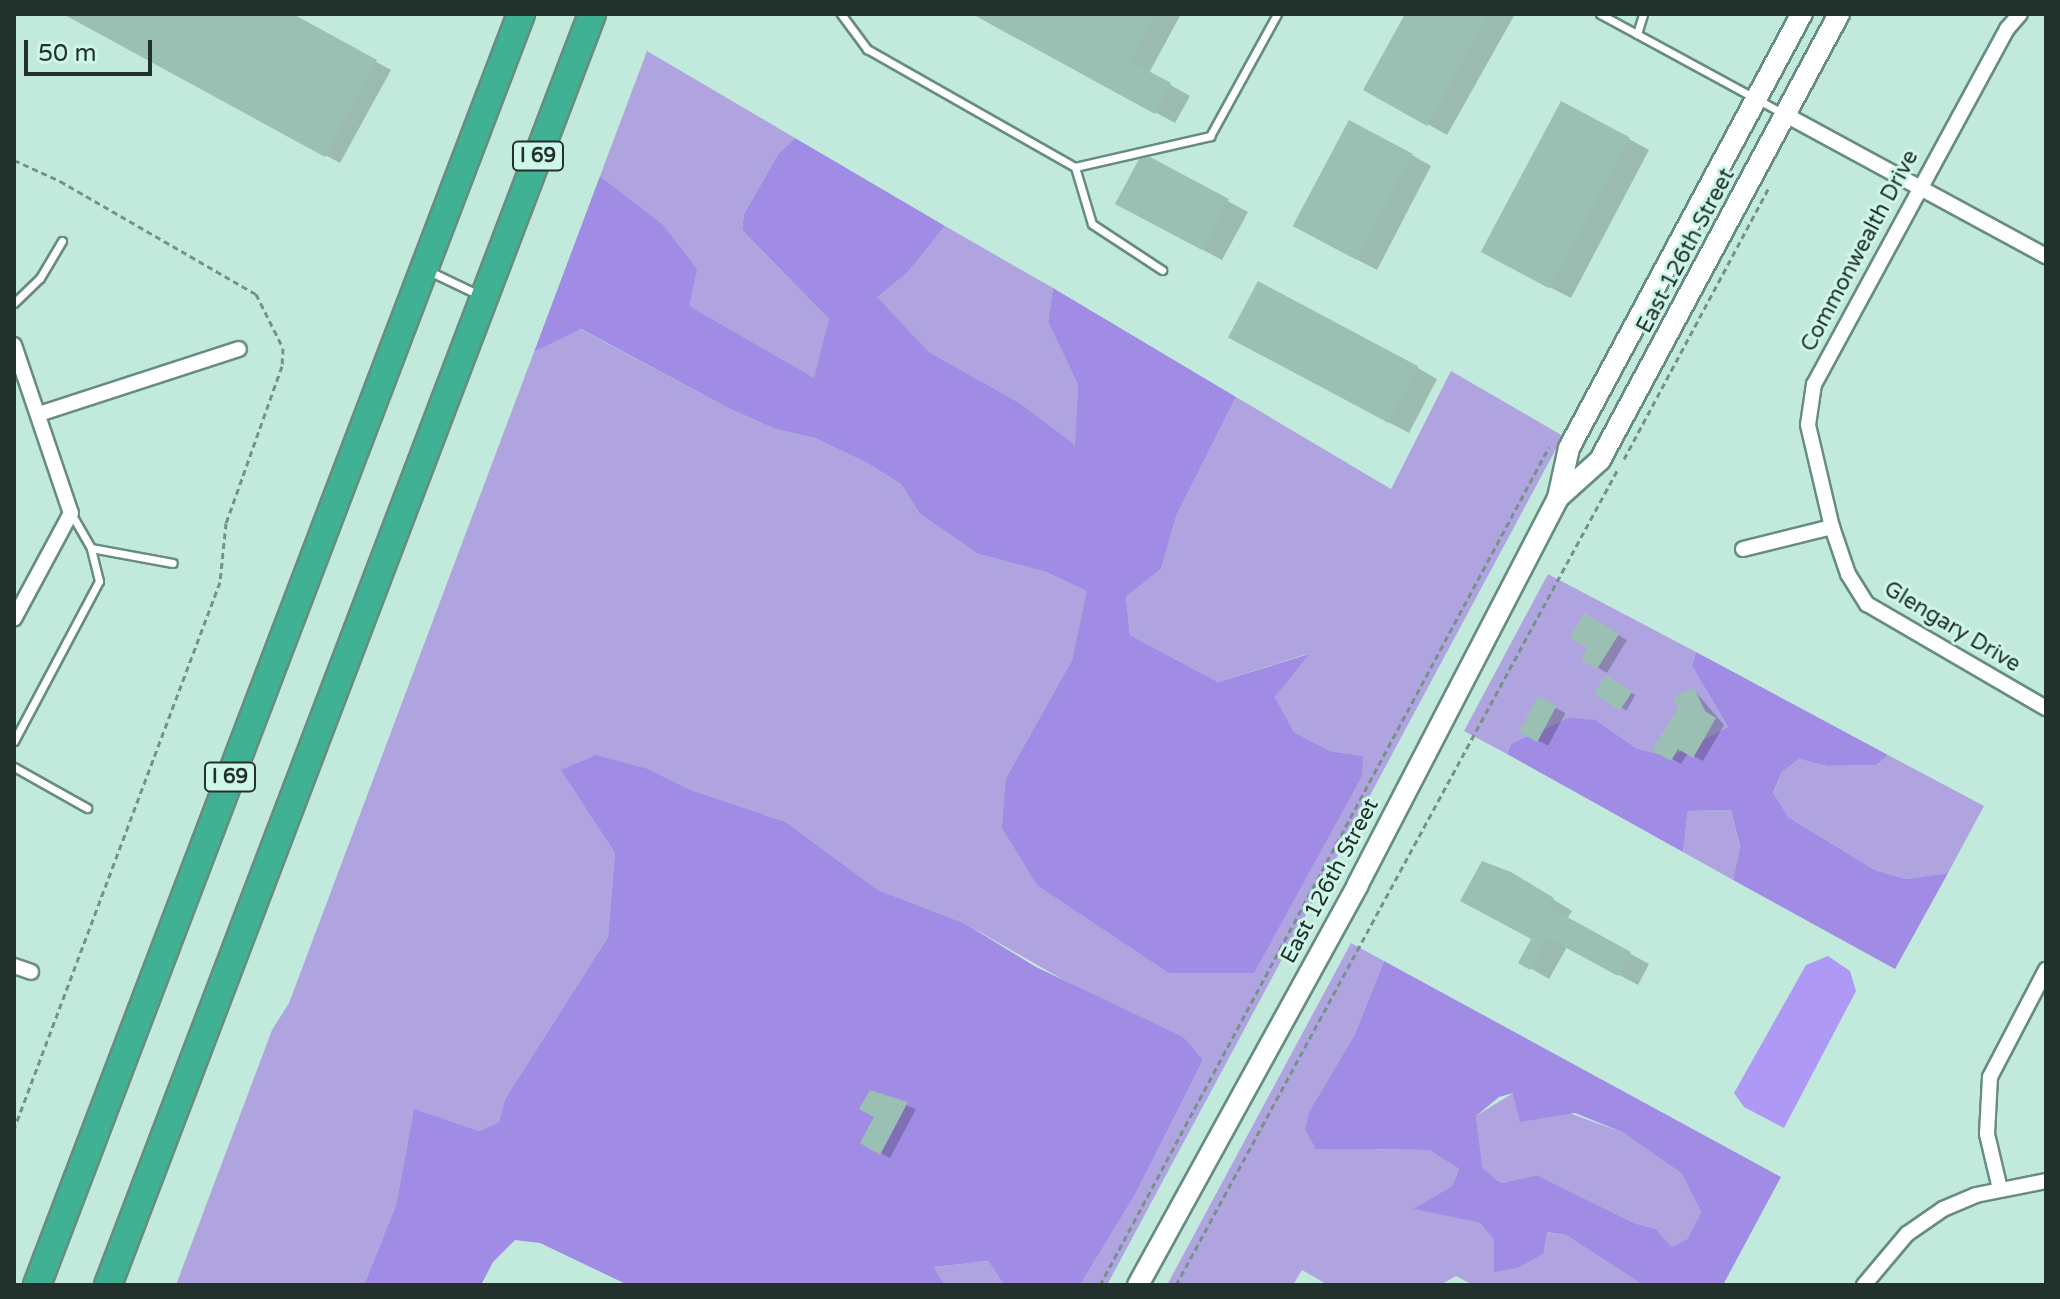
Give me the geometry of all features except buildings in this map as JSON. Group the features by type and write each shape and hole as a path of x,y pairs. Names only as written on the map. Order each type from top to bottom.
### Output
{"highway":[{"name":"I 69","path":"37,1285 521,14"},
{"name":"I 69","path":"108,1285 592,14"}],"main road":[{"name":"East 126th Street","path":"1138,1285 1358,884 1558,498 1569,448 1802,14"},
{"name":"East 126th Street","path":"1558,498 1600,460 1839,14"}],"street":[{"name":"Commonwealth Drive","path":"1832,527 1808,425 1808,404 1814,384 1919,187 2020,14"},
{"path":"1786,115 2046,256"},
{"path":"14,345 71,513 14,619"},
{"path":"39,414 239,349"},
{"path":"1743,549 1832,527"},
{"name":"Glengary Drive","path":"1832,527 1848,574 1867,604 2046,708"},
{"path":"14,966 31,972"},
{"path":"2000,1189 1987,1134 1989,1085 2046,970"},
{"path":"1864,1285 1907,1234 1943,1209 2000,1189 2046,1181"}],"lane":[{"path":"841,14 867,49 1075,167 1210,136 1277,14"},
{"path":"1600,14 1786,115"},
{"path":"1637,34 1643,14"},
{"path":"1075,167 1092,224 1162,270"},
{"path":"14,303 40,278 62,241"},
{"path":"424,269 484,298"},
{"path":"14,741 99,581 91,548 71,513"},
{"path":"91,548 173,563"},
{"path":"14,767 87,808"}],"path":[{"path":"14,160 60,181 256,294 283,348 282,366 226,523 220,582 14,1129"},
{"path":"1176,1285 1774,178"},
{"path":"1100,1285 1552,443"}],"shaded area":[{"path":"647,51 795,138 778,154 744,214 742,230 829,319 815,379 688,306 633,202 600,176"},
{"path":"795,138 945,226 908,272 877,297 929,352 1020,403 1075,445 1078,385 1048,322 1053,288 1236,397 1177,514 1161,569 1126,597 1130,635 1218,682 1309,654 1275,697 1294,732 1330,751 1363,756 1362,776 1254,973 1169,973 1037,885 1002,828 1006,778 1072,660 1087,591 1046,572 978,554 920,514 901,484 867,463 815,438 775,429 728,408 581,329 534,352 600,176 663,225 697,269 689,306 814,378 829,319 742,230 744,214 778,154"},
{"path":"945,226 1053,288 1048,322 1078,385 1076,446 1020,403 929,352 876,297 908,272"},
{"path":"580,329 728,408 775,429 815,438 867,463 901,484 920,514 978,554 1046,572 1088,591 1072,660 1006,778 1363,756 1330,751 1294,732 1275,697 1307,654 1218,682 1130,635 1126,597 1161,569 1177,514 1236,397 1391,489 1451,371 1563,436 1107,1285 1080,1285 1136,1193 1203,1060 964,923 878,890 786,822 691,790 648,769 562,770 615,853 608,937 505,1099 499,1122 479,1131 414,1110 396,1205 364,1285 176,1285 272,1030 289,1003 534,352"},
{"path":"1548,574 1696,652 1692,666 1728,727 1669,757 1636,748 1596,720 1511,744 1507,754 1464,731"},
{"path":"1696,652 1888,755 1876,765 1827,766 1799,759 1782,772 1773,793 1788,817 1875,870 1906,879 1948,873 1895,969 1733,880 1740,847 1731,810 1688,811 1683,852 1507,754 1511,744 1569,718 1596,720 1636,748 1669,757 1728,727 1692,666"},
{"path":"596,755 648,769 691,790 786,822 878,890 964,923 1036,967 1183,1037 1203,1060 1136,1193 1080,1285 1004,1285 988,1261 934,1267 945,1285 628,1285 540,1243 515,1240 493,1262 481,1285 364,1285 396,1205 414,1109 479,1131 499,1122 505,1099 608,937 615,853 561,770"},
{"path":"1888,755 1984,806 1948,873 1906,879 1875,870 1788,817 1773,794 1782,772 1799,759 1827,766 1875,765"},
{"path":"1731,810 1740,848 1733,880 1683,852 1688,811"},
{"path":"1351,943 1384,961 1355,1034 1310,1110 1376,1150 1429,1150 1459,1169 1452,1186 1414,1209 1480,1223 1494,1240 1546,1232 1566,1235 1643,1285 1473,1285 1456,1276 1440,1285 1328,1285 1302,1270 1293,1285 1167,1285"},
{"path":"1828,956 1850,971 1856,991 1784,1128 1744,1107 1734,1093 1806,965"},
{"path":"1384,961 1781,1177 1723,1285 1643,1285 1566,1235 1547,1232 1543,1254 1517,1268 1494,1272 1494,1240 1480,1223 1413,1209 1452,1186 1459,1169 1429,1150 1316,1149 1305,1129 1310,1110 1355,1034","holes":["1513,1093 1520,1122 1575,1113 1622,1132 1681,1173 1701,1212 1687,1239 1672,1247 1656,1229 1634,1223 1537,1175 1501,1183 1482,1168 1476,1116 1499,1097"]},
{"path":"1513,1093 1622,1132 1681,1173 1701,1212 1687,1239 1672,1247 1656,1229 1634,1223 1537,1175 1501,1183 1481,1168 1476,1116"},
{"path":"988,1261 1004,1285 945,1285 934,1267"}]}
